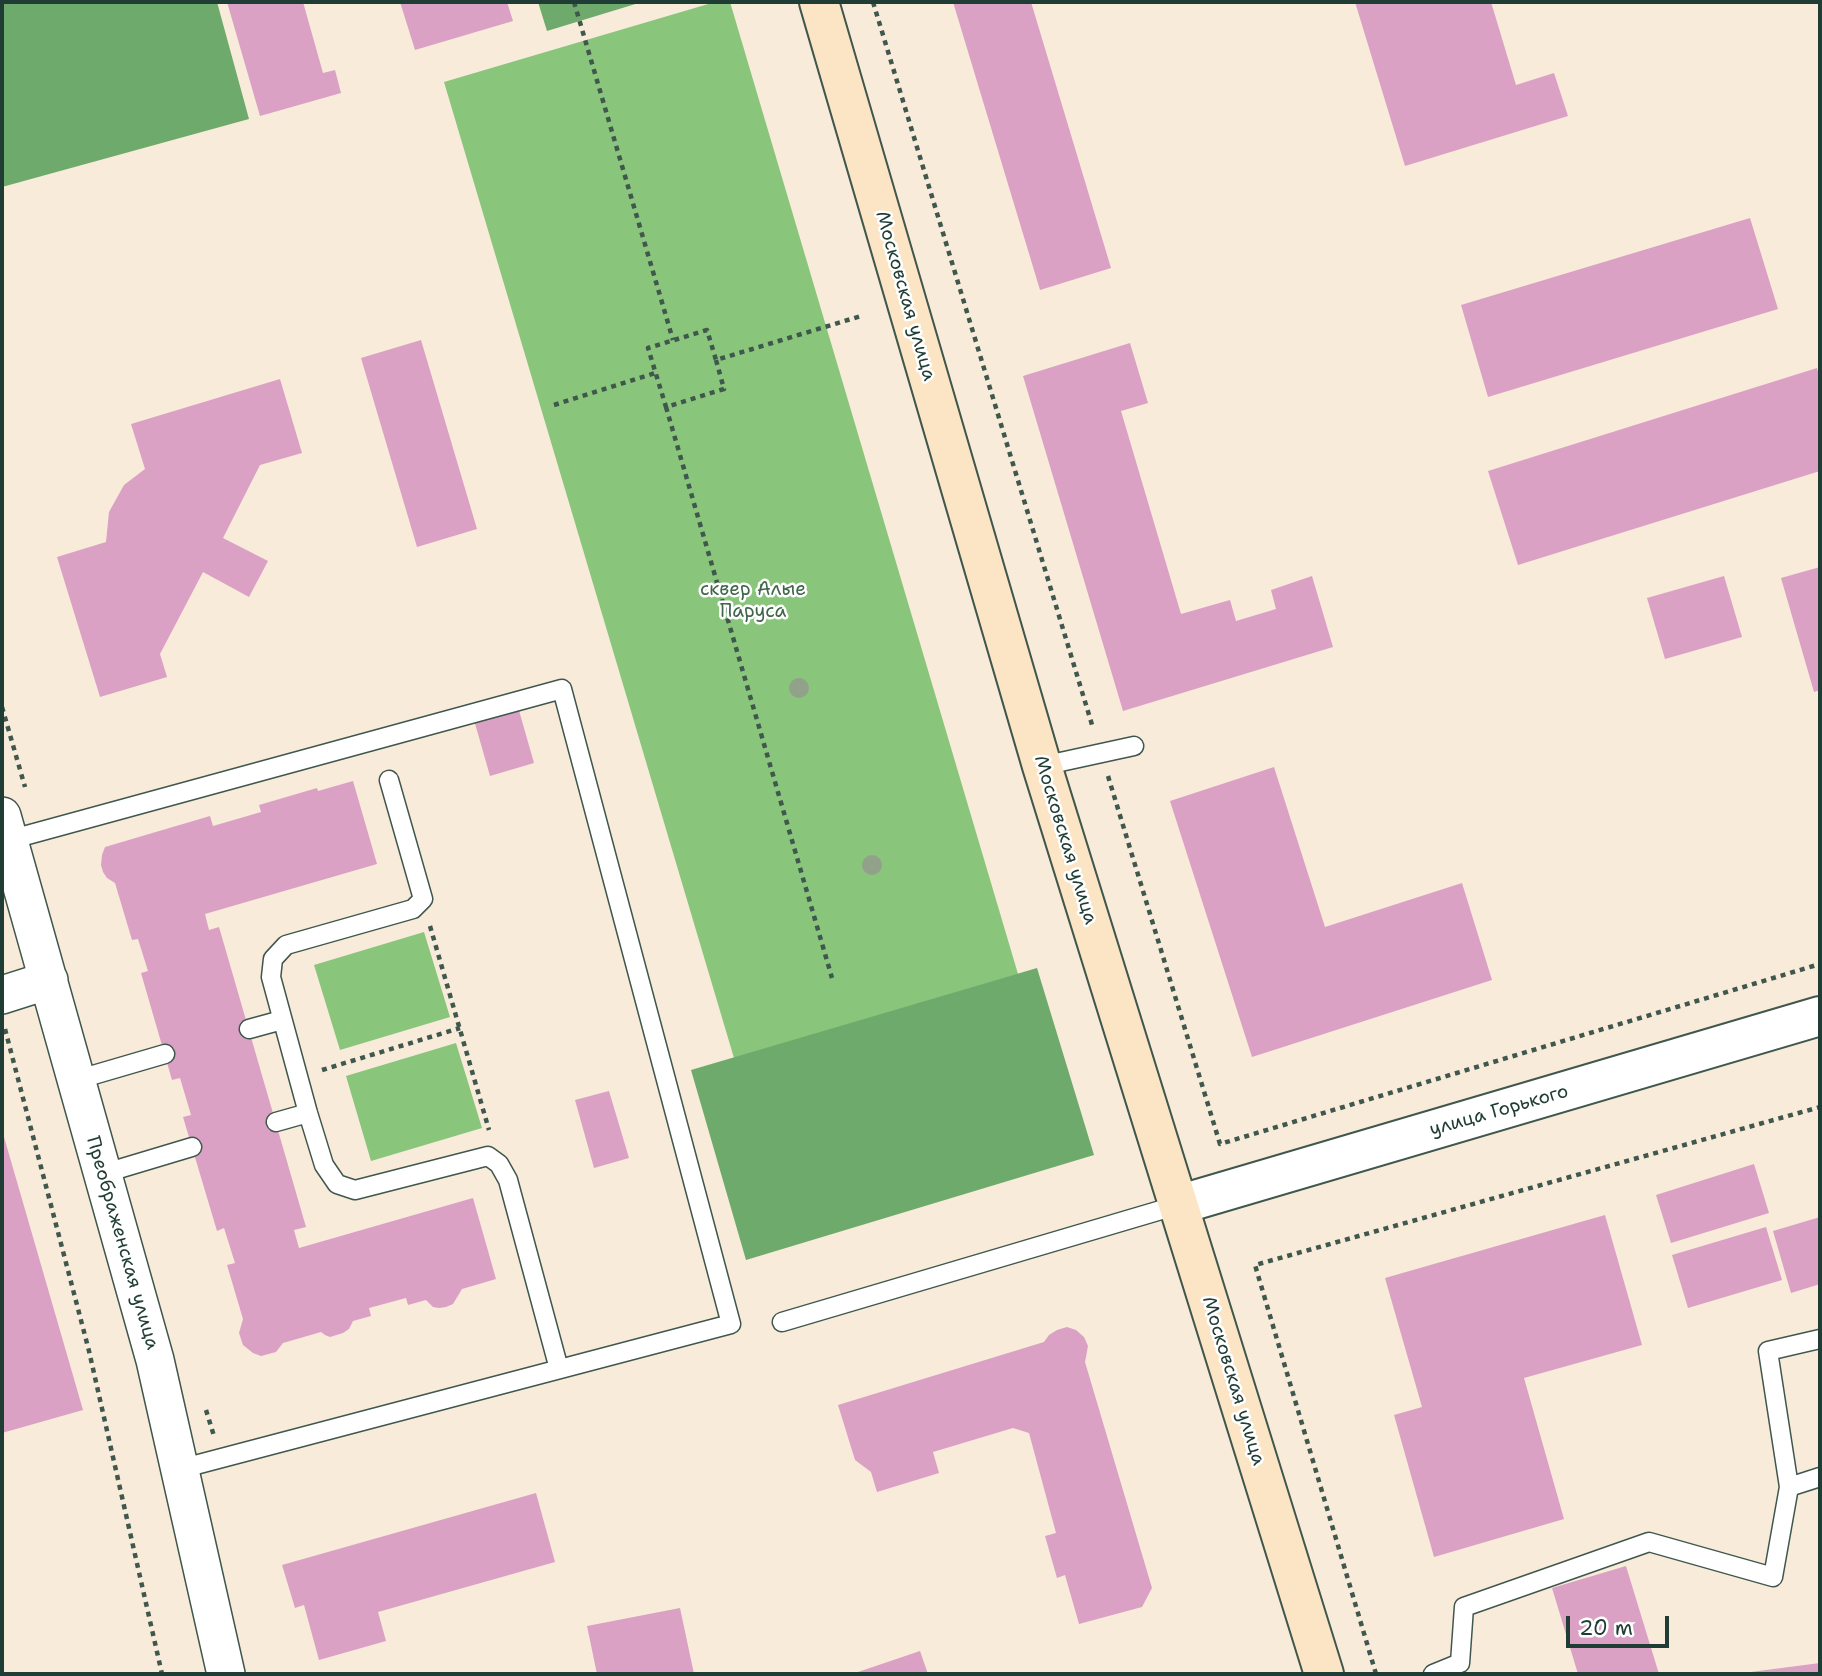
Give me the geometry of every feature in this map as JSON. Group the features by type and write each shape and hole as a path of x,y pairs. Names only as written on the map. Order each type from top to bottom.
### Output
{"main road":[{"name":"Московская улица","path":"819,2 1042,766 1324,1674"}],"street":[{"name":"Преображенская улица","path":"16,829 49,980 155,1360 226,1674"},
{"path":"2,995 49,980"},
{"name":"улица Горького","path":"1178,1205 1820,1016"}],"lane":[{"path":"16,829 562,689 731,1324 180,1469"},
{"path":"1042,766 1134,746"},
{"path":"389,780 423,899 413,909 286,944 273,959 271,978 308,1113 324,1165 337,1184 355,1190 488,1156 499,1164 508,1180 559,1369"},
{"path":"249,1030 282,1020"},
{"path":"76,1080 165,1054"},
{"path":"276,1122 308,1113"},
{"path":"102,1174 192,1147"},
{"path":"782,1322 1178,1205"},
{"path":"1433,1674 1460,1663 1464,1607 1649,1542 1773,1577 1789,1487 1768,1351 1820,1339"},
{"path":"1789,1487 1820,1477"}],"path":[{"path":"574,2 673,340"},
{"path":"873,2 1220,1144 1820,964"},
{"path":"716,360 861,316"},
{"path":"666,407 724,389 707,330 648,348 832,978"},
{"path":"554,405 655,373"},
{"path":"2,707 16,829"},
{"path":"423,899 499,1164"},
{"path":"2,1018 89,1351 162,1674"},
{"path":"298,1077 460,1028"},
{"path":"1376,1674 1255,1265 1820,1107"}],"green space":[{"path":"2,2 217,2 249,119 2,187"},
{"path":"538,2 642,2 547,31"},
{"name":"сквер Алые Паруса","path":"715,2 730,2 1018,974 734,1058 444,82"},
{"path":"424,932 450,1017 340,1050 314,965"},
{"path":"1037,968 1094,1155 746,1260 691,1070"},
{"path":"456,1043 482,1128 371,1161 346,1076"}],"building":[{"path":"227,2 303,2 323,73 335,70 341,93 260,116"},
{"path":"400,2 507,2 513,21 415,50"},
{"path":"953,2 1031,2 1111,268 1040,290"},
{"path":"1355,2 1491,2 1516,85 1554,73 1568,116 1405,166"},
{"path":"1750,218 1778,309 1488,397 1461,305"},
{"path":"421,340 477,529 417,547 361,358"},
{"path":"1130,343 1148,403 1121,411 1181,614 1230,600 1236,621 1276,609 1271,590 1312,576 1333,647 1123,711 1023,376"},
{"path":"1817,368 1820,379 1820,471 1518,565 1488,471"},
{"path":"280,379 302,453 260,465 223,538 268,561 249,597 203,572 160,654 167,677 100,697 57,557 106,542 109,512 124,485 145,469 131,424"},
{"path":"1820,567 1820,690 1814,692 1781,578"},
{"path":"1724,576 1742,637 1665,659 1647,598"},
{"path":"518,707 534,763 490,776 474,720"},
{"path":"1274,767 1325,927 1462,883 1492,980 1252,1057 1170,801"},
{"path":"353,781 377,864 205,914 209,930 219,927 306,1227 294,1230 299,1248 473,1198 496,1279 462,1289 453,1304 446,1307 433,1307 426,1300 408,1305 406,1298 369,1308 371,1316 353,1321 343,1333 330,1337 321,1332 283,1343 276,1352 261,1356 243,1345 239,1333 243,1319 227,1265 235,1263 224,1228 217,1231 183,1117 191,1115 180,1078 172,1080 141,973 148,971 138,939 132,940 115,883 103,872 102,855 105,847 210,816 213,826 261,812 259,805 317,788 318,791"},
{"path":"609,1091 629,1158 594,1168 575,1100"},
{"path":"2,1130 83,1410 2,1433"},
{"path":"1754,1164 1769,1213 1671,1243 1656,1195"},
{"path":"1605,1215 1642,1345 1524,1378 1564,1519 1434,1557 1394,1415 1422,1407 1385,1278"},
{"path":"1820,1217 1820,1284 1791,1293 1773,1231"},
{"path":"1766,1227 1782,1280 1688,1308 1672,1255"},
{"path":"1067,1327 1084,1337 1088,1346 1085,1362 1152,1588 1142,1607 1079,1624 1065,1575 1057,1578 1045,1536 1056,1533 1029,1433 1013,1428 933,1452 939,1473 877,1492 871,1472 855,1460 838,1405 1044,1342 1049,1335"},
{"path":"536,1493 555,1562 378,1612 386,1641 319,1660 304,1605 295,1608 282,1565"},
{"path":"1626,1566 1659,1674 1578,1674 1552,1588"},
{"path":"680,1608 694,1674 597,1674 587,1626"},
{"path":"920,1651 928,1674 852,1674"},
{"path":"1820,1663 1820,1674 1743,1674 1743,1673"}]}
